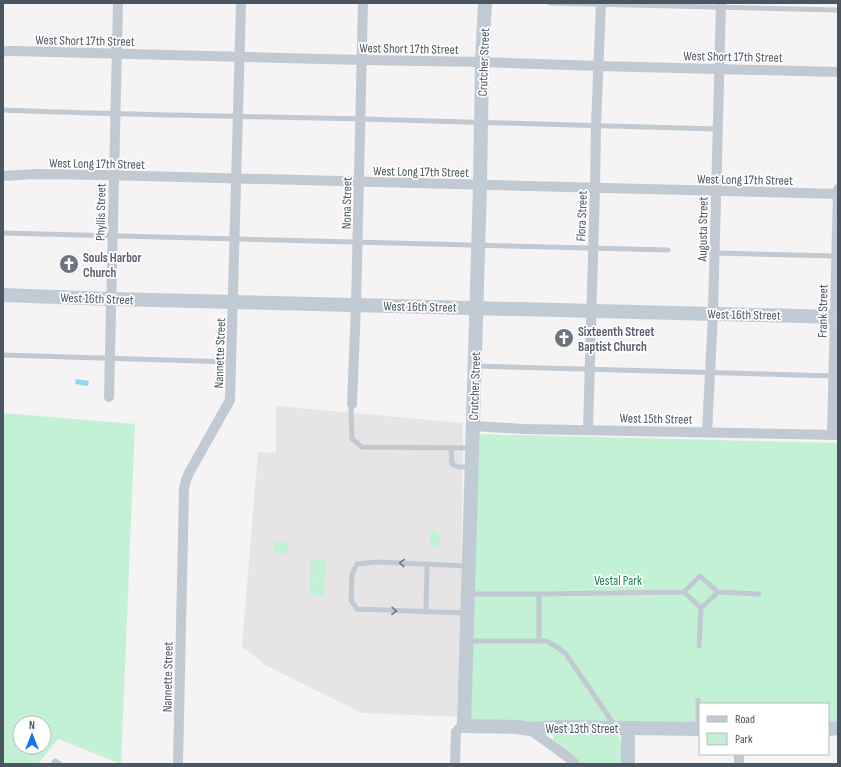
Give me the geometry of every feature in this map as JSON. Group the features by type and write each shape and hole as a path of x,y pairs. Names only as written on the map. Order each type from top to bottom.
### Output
{"street":[{"name":"Phyllis Street","path":"109,397 118,3"},
{"name":"Nannette Street","path":"178,764 184,489 189,473 230,400 241,3"},
{"name":"Nona Street","path":"352,404 358,242 363,3"},
{"name":"Crutcher Street","path":"455,764 456,732 461,726 464,726 480,185 480,122 485,3"},
{"name":"Flora Street","path":"588,429 594,248 596,125 601,4"},
{"name":"Augusta Street","path":"707,432 713,314 721,5"},
{"name":"West Short 17th Street","path":"3,52 14,51 482,62 838,72"},
{"name":"West Long 17th Street","path":"3,176 36,174 838,194"},
{"name":"Frank Street","path":"835,435 838,188"},
{"name":"West 16th Street","path":"3,295 836,317"},
{"name":"West 15th Street","path":"473,426 523,429 588,429 835,435"},
{"name":"West 13th Street","path":"464,726 517,727 529,729 699,729"},
{"path":"622,728 628,764"},
{"path":"529,729 575,764"}],"lane":[{"path":"550,3 721,5 838,10"},
{"path":"3,110 717,129"},
{"path":"3,233 668,250"},
{"path":"714,253 837,256"},
{"path":"3,355 231,362"},
{"path":"475,366 836,376"},
{"path":"352,404 352,439 362,447 472,448"},
{"path":"451,448 452,464 459,467 472,467"},
{"path":"467,613 357,609 351,600 352,574 357,564 376,562 469,566"},
{"path":"426,612 427,564"},
{"path":"468,594 684,592 700,576 718,592 759,594"},
{"path":"684,592 700,608 699,646"},
{"path":"700,608 718,592"},
{"path":"539,594 539,641"},
{"path":"466,641 546,641 557,646 566,654 622,728"},
{"path":"698,700 699,729"},
{"path":"53,764 55,760 60,764"}],"shaded area":[{"path":"276,406 463,423 460,717 362,713 267,666 242,647 258,452 276,453"}],"green space":[{"path":"3,413 135,424 121,764 58,739 52,746 52,715 12,715 12,755 45,755 38,764 3,764"},
{"name":"Vestal Park","path":"477,434 838,443 838,721 829,723 829,703 699,703 699,724 472,722 469,715"},
{"path":"433,531 437,532 440,537 440,547 434,548 430,546 430,535"},
{"path":"282,541 289,546 287,553 279,554 274,550 274,546 276,542"},
{"path":"311,560 325,560 325,578 310,577"},
{"path":"310,578 325,578 324,596 309,595"},
{"path":"555,733 616,733 619,736 621,743 622,764 582,764 553,740 553,735"}],"water":[{"path":"76,379 89,381 88,386 75,384"}],"place":[{"name":"Souls Harbor Church","path":"69,264"},
{"name":"Sixteenth Street Baptist Church","path":"564,338"}]}
